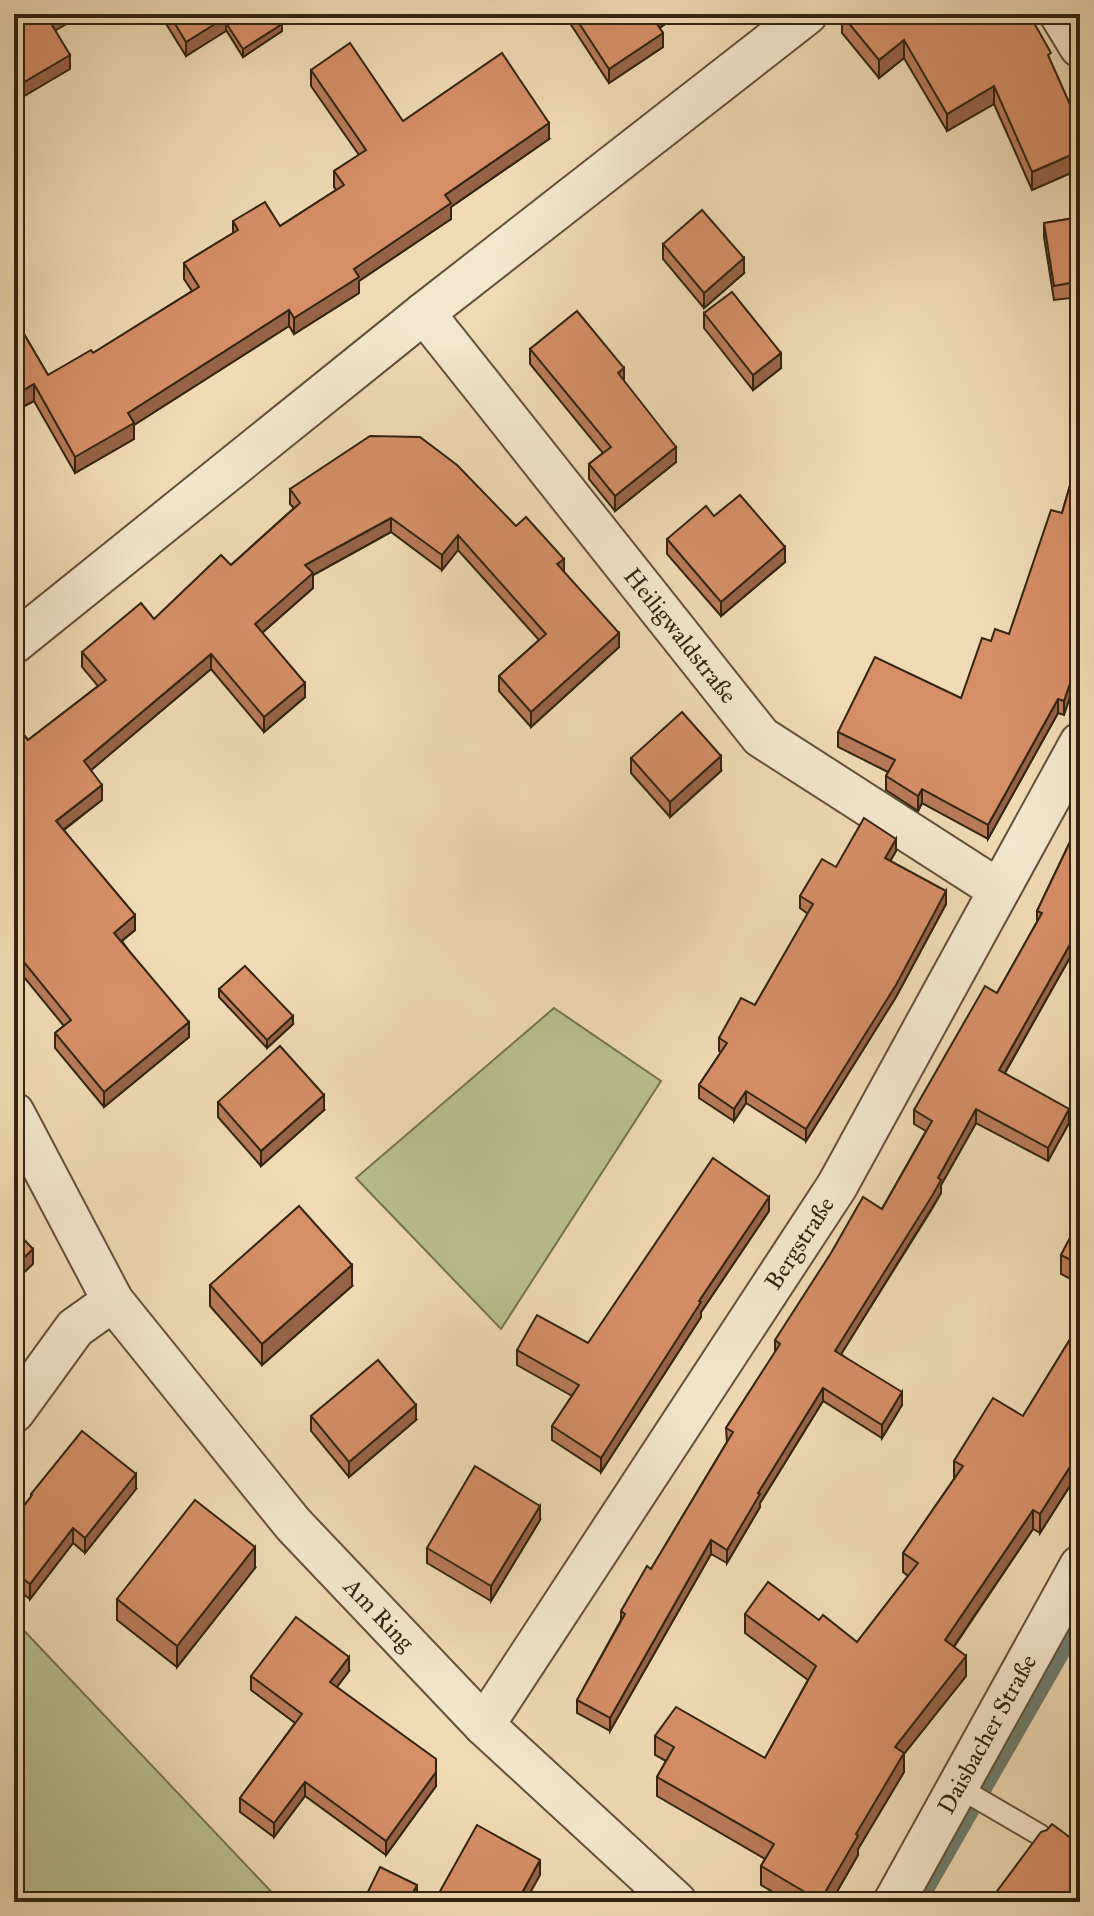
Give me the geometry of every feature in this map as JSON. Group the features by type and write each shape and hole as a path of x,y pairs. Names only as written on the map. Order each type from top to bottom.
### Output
{"street":[{"path":"14,643 424,313 807,14"},
{"path":"1060,14 1080,47"},
{"name":"Heiligwaldstraße","path":"424,313 761,737 999,890"},
{"name":"Bergstraße","path":"484,1725 837,1186 1080,743"},
{"name":"Am Ring","path":"14,1113 113,1301 293,1524 484,1725 676,1902"},
{"path":"14,1412 75,1328 113,1301"},
{"name":"Daisbacher Straße","path":"894,1902 963,1790 1080,1566"}],"lane":[{"path":"963,1790 1040,1835"}],"green space":[{"path":"554,1008 661,1081 501,1329 356,1178"},
{"path":"14,1620 281,1902 14,1902"}],"building":[{"path":"14,14 59,14 49,20 70,55 14,88"},
{"path":"169,14 224,14 226,17 186,42"},
{"path":"224,14 276,14 282,24 243,49 226,23"},
{"path":"573,14 659,14 653,18 663,33 609,69"},
{"path":"843,14 1029,14 1051,53 1048,55 1080,127 1080,151 1032,172 994,86 947,114 904,40 879,60"},
{"path":"350,43 403,121 502,53 549,123 445,195 451,203 354,269 359,277 294,318 289,310 128,413 134,423 75,457 34,384 17,394 14,388 14,317 48,375 91,350 93,353 199,287 184,263 238,230 233,221 265,202 280,226 344,185 334,171 366,150 311,70"},
{"path":"14,163 23,178 14,183"},
{"path":"702,210 744,258 704,293 663,244"},
{"path":"1080,217 1080,344 1070,283 1054,286 1044,223"},
{"path":"732,292 781,353 753,375 704,313"},
{"path":"577,311 624,368 618,373 676,447 615,496 589,464 611,447 530,349"},
{"path":"1077,404 1080,404 1080,654 1064,701 1058,699 988,825 922,789 918,796 886,776 895,760 838,732 875,657 961,698 982,638 991,641 995,629 1009,634 1051,510 1062,513 1075,468"},
{"path":"370,436 420,437 457,465 516,526 526,517 564,559 557,564 619,633 531,712 499,676 546,634 458,535 442,555 391,518 305,565 313,573 255,624 305,683 264,717 211,654 84,761 102,785 56,821 135,915 114,933 189,1022 104,1092 55,1033 71,1020 14,950 14,723 28,740 106,680 82,652 141,603 154,619 221,555 231,565 300,503 290,489"},
{"path":"740,495 785,547 721,602 667,539 706,506 714,516"},
{"path":"682,712 721,756 670,802 631,758"},
{"path":"864,818 896,839 885,858 946,891 896,985 806,1129 746,1091 734,1109 699,1085 727,1043 719,1038 741,998 755,1005 813,904 800,896 822,859 836,867"},
{"path":"1080,821 1080,934 1077,932 999,1070 1069,1109 1048,1148 976,1109 938,1178 941,1180 932,1196 835,1351 902,1392 882,1425 823,1388 727,1550 711,1540 610,1718 577,1700 625,1614 621,1611 647,1566 651,1569 733,1432 726,1428 780,1344 775,1340 863,1197 882,1209 932,1121 914,1110 985,986 997,993 1042,913 1037,911"},
{"path":"245,966 293,1016 267,1040 219,989"},
{"path":"280,1046 324,1095 261,1151 218,1102"},
{"path":"713,1158 769,1197 699,1301 601,1458 552,1426 579,1385 517,1350 537,1315 588,1343"},
{"path":"299,1206 352,1265 262,1344 210,1285"},
{"path":"1080,1219 1080,1265 1061,1255"},
{"path":"14,1229 33,1249 14,1267"},
{"path":"1080,1323 1080,1451 1040,1514 1033,1510 945,1640 966,1656 895,1747 904,1753 820,1901 761,1866 774,1844 657,1777 674,1747 655,1736 676,1707 765,1758 816,1666 745,1614 768,1582 819,1620 823,1615 857,1642 918,1563 903,1553 963,1466 954,1461 993,1398 1023,1416"},
{"path":"378,1360 416,1405 349,1462 311,1416"},
{"path":"82,1431 136,1474 85,1538 73,1528 30,1584 14,1572 14,1519"},
{"path":"475,1466 540,1506 491,1586 427,1548"},
{"path":"195,1500 255,1547 177,1646 117,1599"},
{"path":"296,1617 349,1657 330,1682 436,1759 436,1772 386,1841 305,1782 274,1823 240,1798 302,1714 251,1676"},
{"path":"1052,1824 1080,1845 1080,1902 1074,1897 1071,1902 989,1902 1041,1832"},
{"path":"477,1825 540,1860 517,1902 434,1902"},
{"path":"380,1867 417,1885 408,1902 363,1902"}],"waterway":[{"path":"920,1902 1080,1623"}]}
